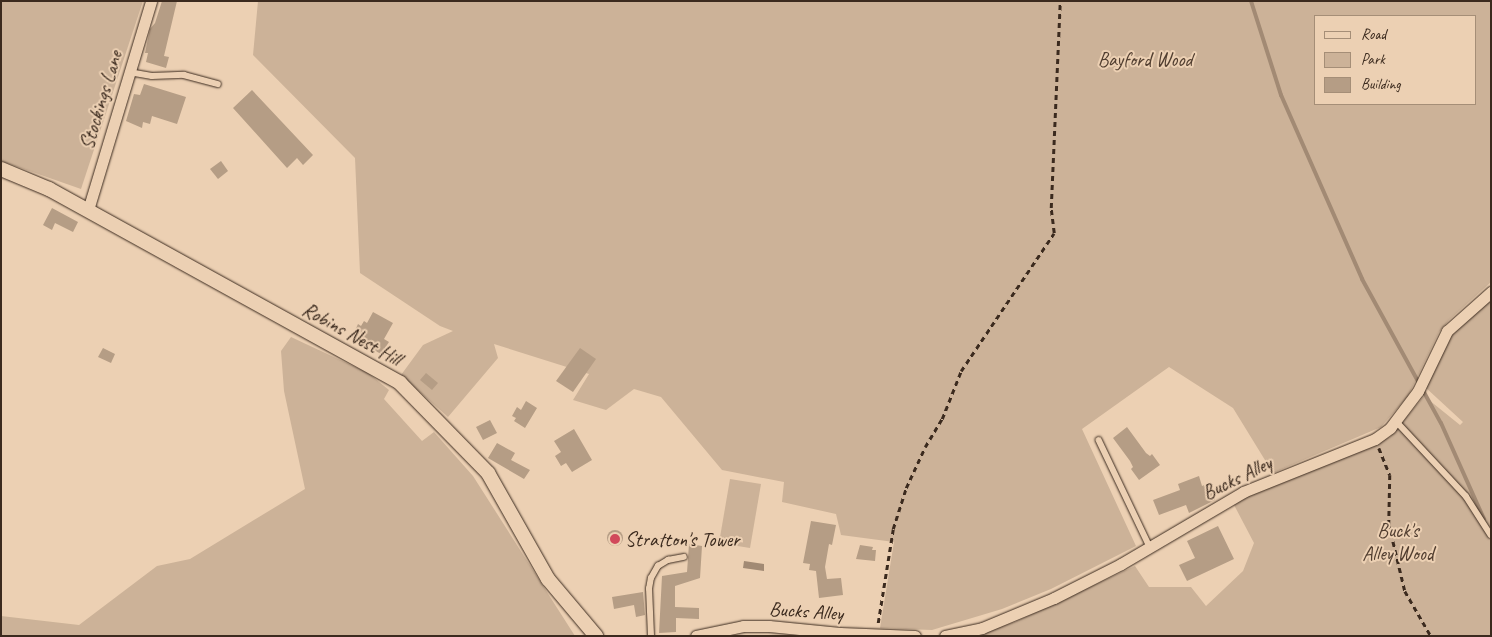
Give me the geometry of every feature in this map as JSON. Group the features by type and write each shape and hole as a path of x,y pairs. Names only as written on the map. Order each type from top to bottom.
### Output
{"street":[{"name":"Stockings Lane","path":"88,210 151,1"},
{"name":"Robins Nest Hill","path":"1,169 49,189 400,382 488,473 548,579 596,636"},
{"name":"Bucks Alley","path":"945,636 982,628 1054,598 1150,547 1242,492 1375,439 1396,421 1420,386 1447,331 1491,292"},
{"name":"Bucks Alley","path":"696,636 716,630 760,626 840,633 915,636"}],"lane":[{"path":"129,72 152,76 184,75 218,84"},
{"path":"1396,421 1466,496 1491,535"},
{"path":"1099,440 1150,547"},
{"path":"650,636 649,589 651,578 658,566 668,560 684,557"}],"path":[{"path":"876,633 893,529 906,488 925,447 942,419 961,371 1054,233 1051,208 1060,1"},
{"path":"1375,439 1390,475 1389,524 1405,591 1431,636"}],"green space":[{"path":"1,1 143,1 81,189 1,161"},
{"name":"Bayford Wood","path":"258,1 1491,1 1491,282 1449,320 1439,332 1408,396 1381,427 1273,473 1233,408 1169,367 1082,429 1136,546 1051,589 1002,609 932,630 880,628 894,542 841,535 836,514 782,502 784,482 722,470 661,397 634,389 606,410 573,400 589,374 494,344 498,358 448,417 401,375 423,345 453,331 440,326 360,273 355,158 253,55"},
{"name":"Buck's Alley Wood","path":"1491,298 1491,636 972,636 1015,622 1135,566 1149,587 1191,587 1206,606 1243,571 1254,543 1233,503 1253,491 1330,464 1390,437 1424,396 1460,425 1463,422 1425,387 1449,336"},
{"path":"291,337 368,373 389,390 384,399 422,441 434,432 473,476 575,636 1,636 1,616 79,625 157,566 190,559 305,489 284,391 281,351"},
{"path":"730,479 761,484 750,548 719,543"}],"shaded area":[{"path":"744,561 764,564 764,571 743,568"}],"building":[{"path":"162,1 177,1 164,56 169,57 166,68 146,62 148,53 145,53 150,29 155,23"},
{"path":"144,84 186,97 177,124 152,116 150,124 143,122 142,128 126,121 134,94 140,95"},
{"path":"252,90 313,155 303,165 297,158 287,168 233,108"},
{"path":"221,161 228,171 218,179 210,169"},
{"path":"52,208 78,222 73,232 55,223 52,230 43,225"},
{"path":"373,312 393,323 384,339 389,342 381,354 358,341 355,342 353,335 358,324 361,326 364,321 367,323"},
{"path":"103,348 115,354 111,363 98,357"},
{"path":"580,348 596,359 573,392 556,381"},
{"path":"426,373 438,383 432,390 420,380"},
{"path":"526,401 537,408 525,428 514,421 516,418 512,416 517,407 521,410"},
{"path":"490,420 497,433 483,440 476,427"},
{"path":"1127,427 1146,453 1150,456 1152,454 1160,465 1139,480 1131,469 1133,467 1130,461 1113,438"},
{"path":"574,429 592,460 572,472 566,463 561,466 555,456 561,452 554,441"},
{"path":"497,443 515,453 511,460 530,470 524,479 488,458"},
{"path":"1199,476 1202,486 1209,483 1215,500 1189,513 1186,505 1159,515 1153,500 1180,490 1178,484"},
{"path":"811,521 836,525 832,545 829,544 825,567 827,579 841,578 843,595 819,598 816,571 809,570 810,564 803,563"},
{"path":"1218,526 1234,559 1187,581 1179,565 1195,558 1187,541"},
{"name":"Stratton's Tower","path":"612,530 618,530 623,535 621,544 612,546 607,541 607,535"},
{"path":"689,544 702,546 700,578 675,586 675,607 699,608 699,619 676,618 676,632 659,633 662,576 687,572"},
{"path":"860,545 873,547 872,550 876,550 875,561 856,559"},
{"path":"643,592 645,615 636,617 634,605 614,609 612,597"}],"waterway":[{"path":"1251,1 1281,95 1362,279 1441,423 1484,519"}],"place":[{"name":"Stratton's Tower","path":"615,539"}]}
